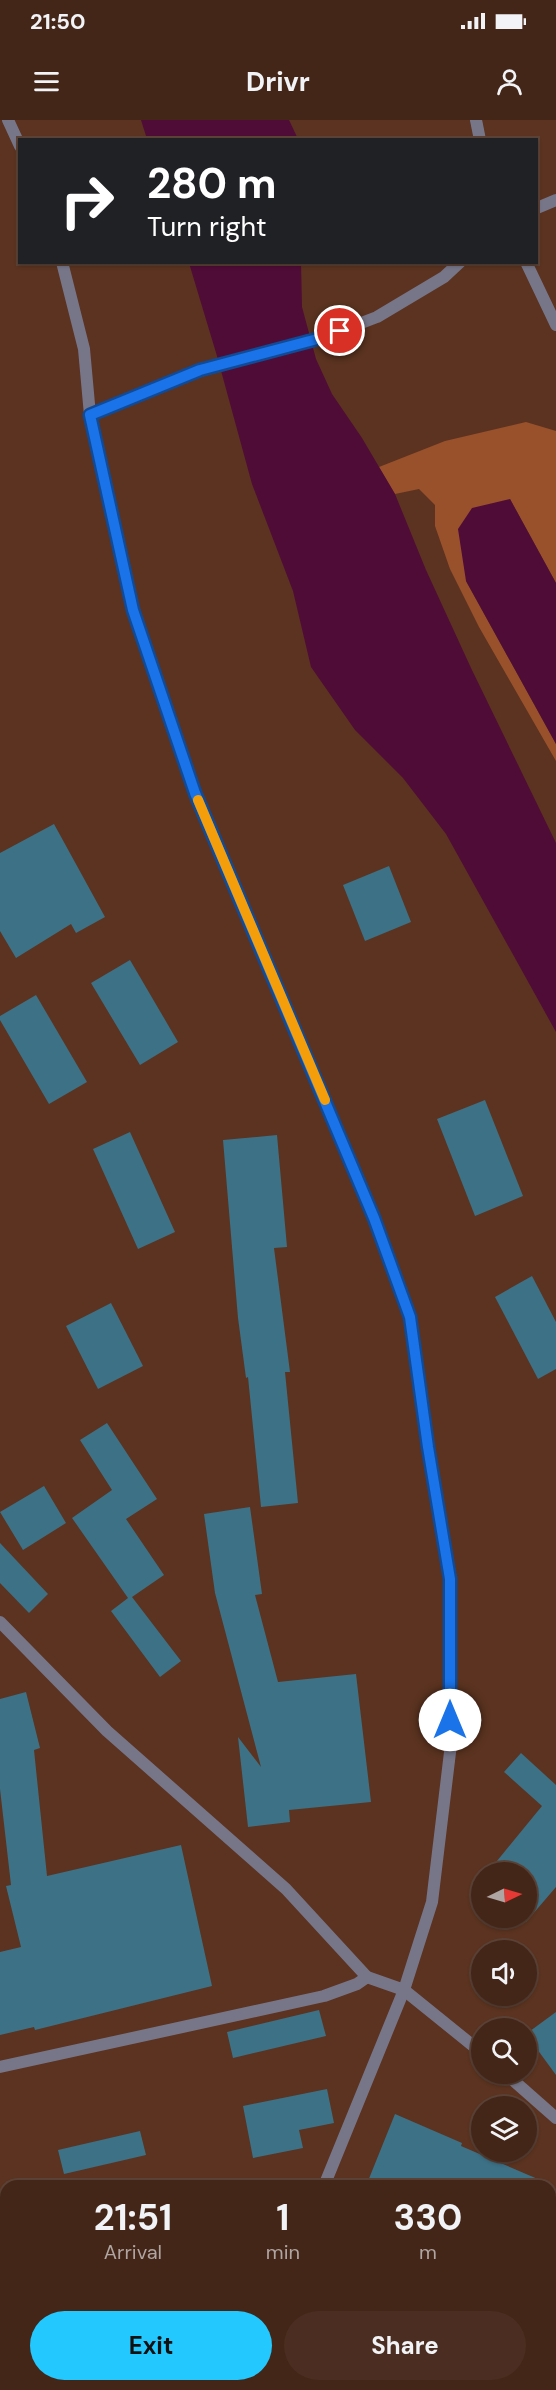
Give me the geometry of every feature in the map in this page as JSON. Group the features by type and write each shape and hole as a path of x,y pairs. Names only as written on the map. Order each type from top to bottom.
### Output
{"street":[{"path":"8,120 18,142"},
{"path":"476,120 480,138"},
{"path":"538,208 556,200"},
{"path":"63,264 84,349 90,415 133,610 195,793 374,1218 410,1317 428,1447 450,1579 450,1744 432,1902 404,1990 326,2180"},
{"path":"90,415 200,370 321,338 377,317 444,277 458,264"},
{"path":"527,264 556,325"},
{"path":"0,1622 107,1731 286,1889 367,1977 404,1990 471,2044"},
{"path":"0,2067 324,1996 357,1984 367,1977"},
{"path":"517,2084 556,2118"}],"shaded area":[{"path":"141,120 289,120 298,138 147,138"},
{"path":"189,264 301,264 302,307 316,359 332,394 362,438 395,494 426,570 471,668 556,843 556,1032 446,834 403,778 355,730 311,667 293,591 252,484"},
{"path":"526,422 556,431 556,583 510,499 466,581 556,744 556,761 479,627 450,569 435,526 435,505 419,489 395,494 379,467 445,441"},
{"path":"510,499 556,583 556,744 466,581 458,529 472,508"}],"building":[{"path":"54,824 105,917 76,933 71,924 16,958 0,931 0,853"},
{"path":"389,866 411,922 365,941 343,885"},
{"path":"130,960 178,1042 140,1065 91,983"},
{"path":"36,995 87,1082 49,1104 0,1020 0,1016"},
{"path":"485,1100 523,1196 475,1216 437,1119"},
{"path":"130,1132 175,1232 138,1249 93,1149"},
{"path":"277,1135 287,1247 274,1248 290,1372 285,1372 298,1503 261,1507 248,1377 246,1378 238,1318 223,1140"},
{"path":"532,1276 556,1322 556,1369 538,1379 495,1297"},
{"path":"111,1303 143,1366 98,1389 66,1326"},
{"path":"107,1423 157,1499 126,1519 164,1575 132,1597 181,1661 160,1677 111,1611 128,1598 72,1518 112,1490 80,1440"},
{"path":"44,1486 66,1523 23,1550 0,1512"},
{"path":"250,1507 262,1594 255,1595 278,1682 356,1674 371,1802 289,1810 290,1822 248,1827 238,1737 261,1767 215,1593 204,1514"},
{"path":"0,1543 48,1594 29,1613 0,1583"},
{"path":"26,1692 40,1748 34,1750 47,1876 181,1845 212,1986 35,2030 34,2027 0,2035 0,1952 21,1947 6,1886 11,1885 0,1789 0,1699"},
{"path":"521,1753 556,1785 556,1887 537,1909 537,1862 496,1862 542,1806 504,1772"},
{"path":"319,2010 326,2036 233,2058 227,2032"},
{"path":"556,2012 556,2075 537,2049 537,2026"},
{"path":"327,2089 334,2123 299,2130 303,2148 253,2158 243,2106"},
{"path":"395,2114 462,2143 461,2146 471,2150 471,2162 498,2162 540,2180 368,2180"},
{"path":"140,2131 146,2155 64,2174 58,2150"}],"slow traffic":[{"path":"198,800 325,1100"}],"route":[{"path":"340,331 200,370 90,415 133,610 195,793 374,1218 410,1317 428,1447 450,1579 450,1720"}]}
